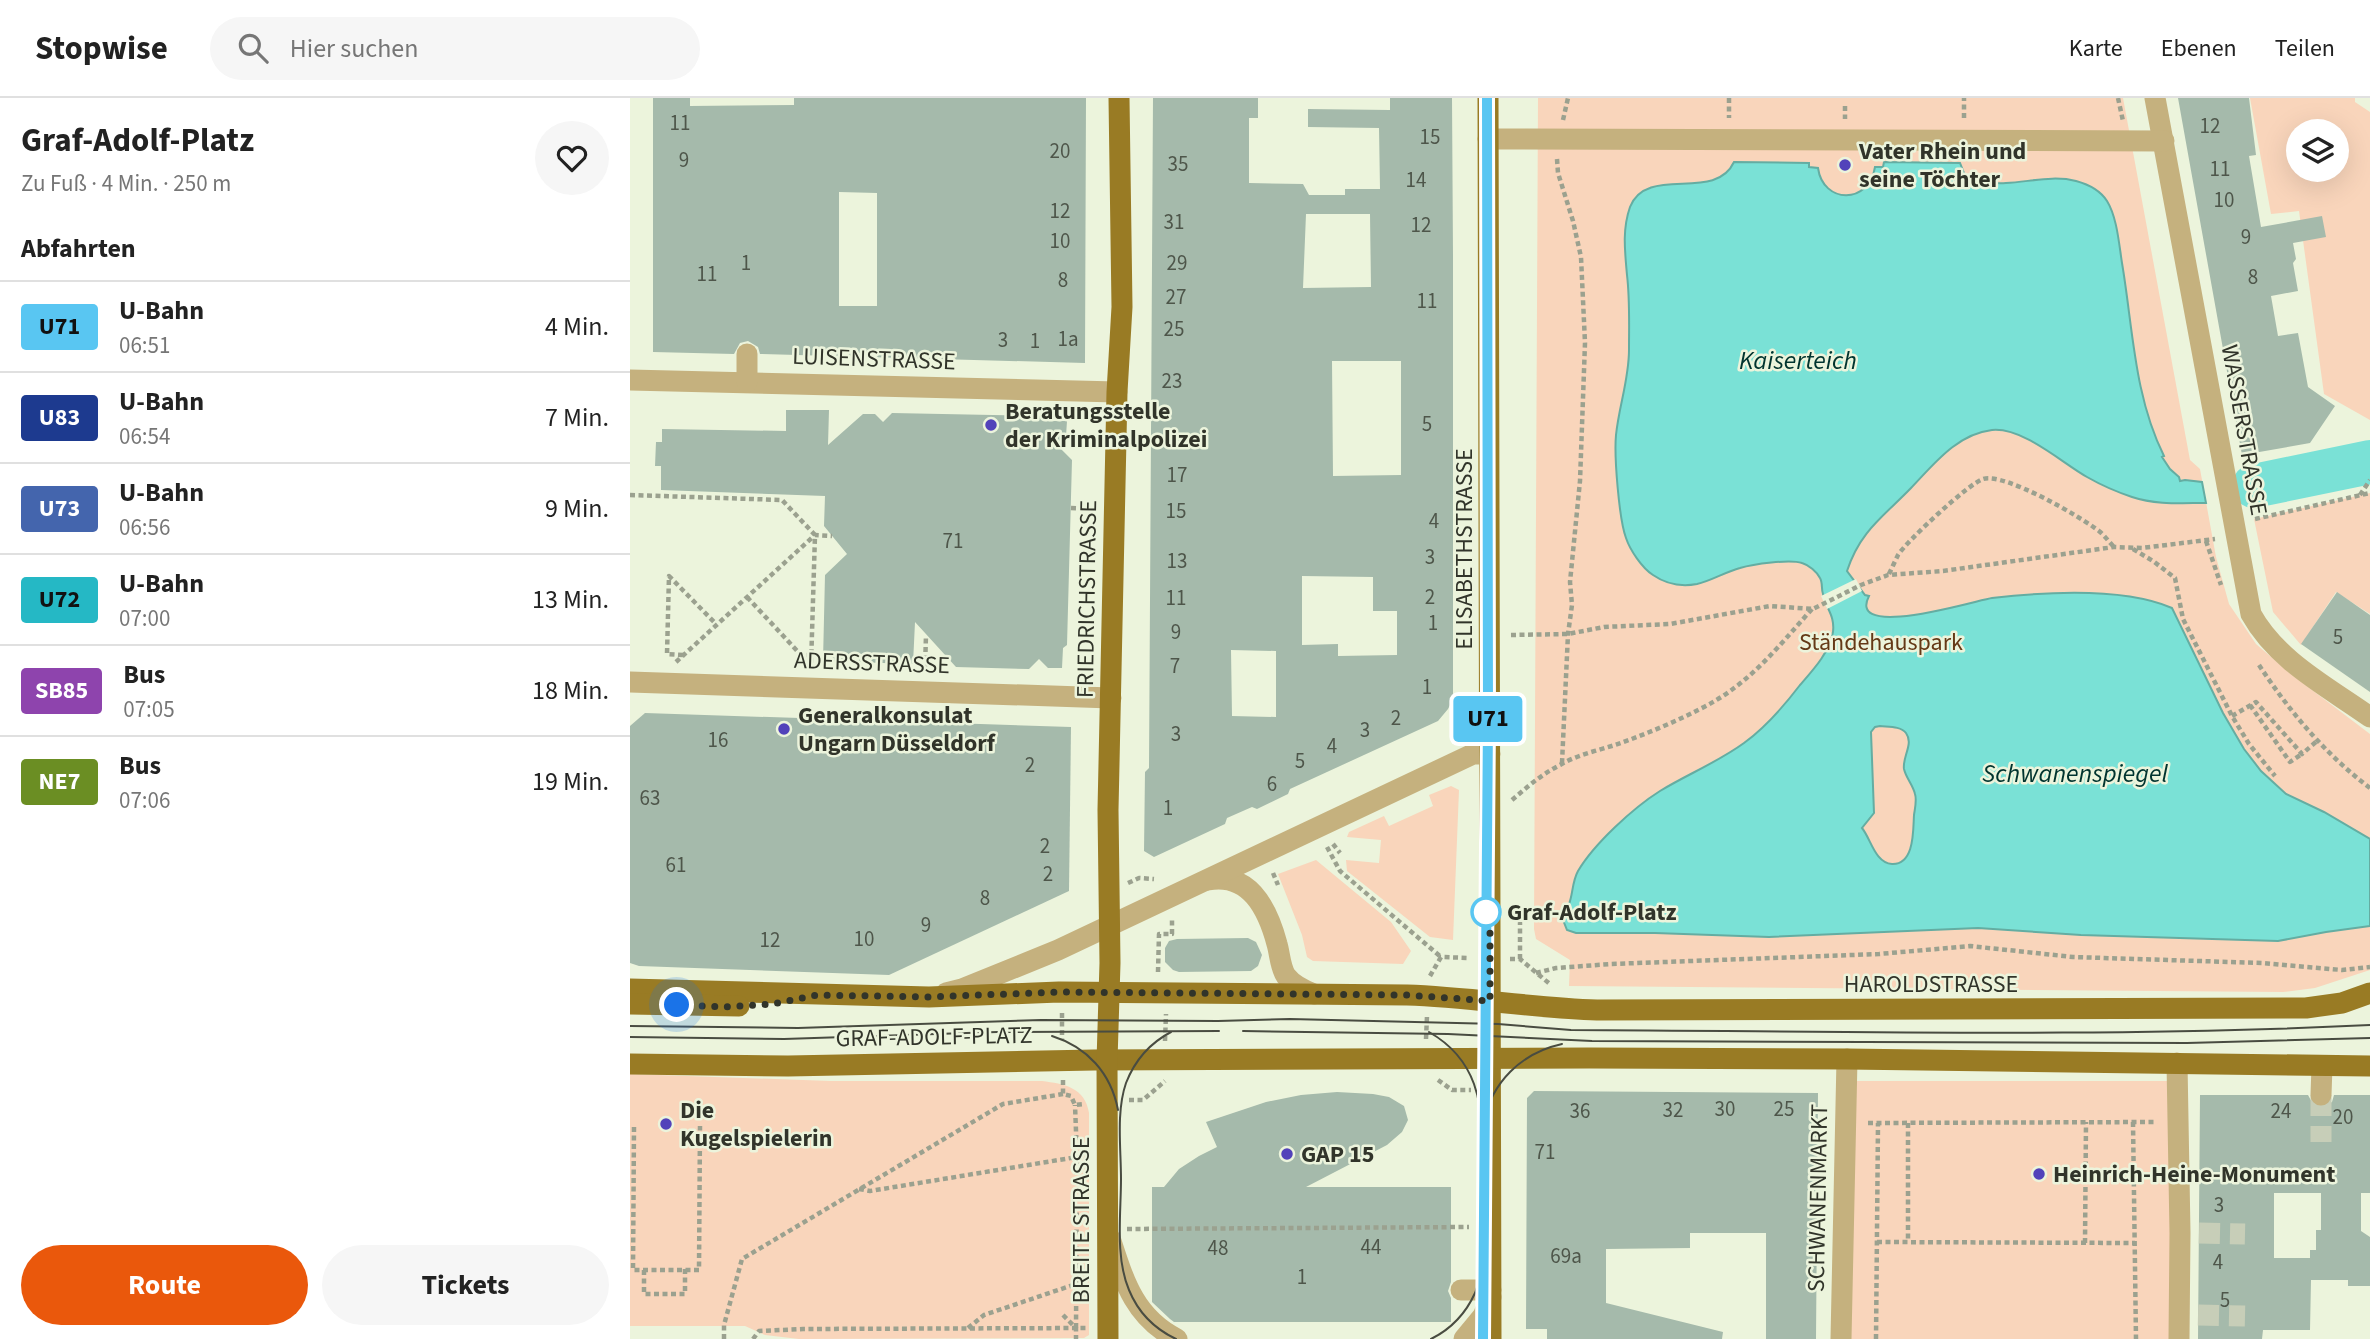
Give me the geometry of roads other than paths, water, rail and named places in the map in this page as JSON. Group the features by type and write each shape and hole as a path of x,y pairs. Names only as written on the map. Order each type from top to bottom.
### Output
{"main road":[{"name":"FRIEDRICHSTRASSE","path":"1108,1102 1108,810 1117,392 1122,307 1119,98"},
{"name":"ELISABETHSTRASSE","path":"1488,98 1491,1339"},
{"name":"GRAF-ADOLF-PLATZ","path":"630,989 929,997 1059,992 1428,995 1490,1001"},
{"name":"HAROLDSTRASSE","path":"1490,1001 1550,1008 1609,1010 2306,1008 2342,1003 2370,993"},
{"name":"GRAF-ADOLF-PLATZ","path":"630,1004 724,1007 772,1004 817,995"},
{"name":"GRAF-ADOLF-PLATZ","path":"630,1064 788,1066 1107,1060 1490,1059"},
{"path":"1490,1059 1847,1059 2370,1066"},
{"name":"BREITE STRASSE","path":"1108,1102 1108,1339"}],"street":[{"name":"WASSERSTRASSE","path":"2155,98 2251,614 2261,631 2283,654 2370,718"},
{"path":"1488,139 2059,136 2164,141"},
{"path":"747,354 747,382"},
{"name":"LUISENSTRASSE","path":"630,380 1117,392"},
{"name":"ADERSSTRASSE","path":"630,682 1111,698"},
{"name":"GRAF-ADOLF-PLATZ","path":"929,997 962,989 1058,950 1473,754 1490,754"},
{"path":"1206,880 1221,878 1247,887 1268,917 1285,974 1296,986 1314,994"},
{"name":"SCHWANENMARKT","path":"1841,1339 1847,1059"},
{"path":"2177,1062 2177,1122 2190,1233 2189,1315 2179,1339"},
{"path":"2321,1095 2322,1066"},
{"path":"1107,1230 1121,1273 1135,1302 1151,1321 1177,1339"},
{"path":"1461,1290 1491,1294 1483,1316 1464,1339"}],"water":[{"path":"1734,162 1809,163 1809,167 1818,168 1828,188 1837,194 1846,195 1856,194 1864,188 1875,167 1883,167 1884,162 1960,163 1969,180 2001,183 2067,179 2089,186 2104,197 2117,231 2146,410 2164,456 2162,457 2180,481 2202,482 2206,503 2159,502 2132,497 2087,477 2029,440 2016,434 1992,430 1968,437 1938,460 1866,535 1852,557 1847,571 1865,595 1869,596 1867,609 1876,616 1916,615 1992,598 2059,593 2131,597 2172,608 2223,713 2244,749 2261,771 2286,794 2370,839 2370,926 2278,941 2081,935 1978,928 1769,937 1576,933 1567,930 1563,920 1575,879 1594,850 1615,827 1649,798 1734,750 1760,730 1816,667 1833,632 1833,621 1824,599 1821,580 1815,571 1805,564 1789,562 1746,566 1697,584 1674,584 1663,581 1645,568 1630,548 1623,529 1616,445 1617,424 1629,361 1625,241 1627,216 1639,194 1651,188 1697,183 1725,174","holes":["1880,726 1901,729 1908,737 1904,769 1916,799 1909,853 1900,863 1892,864 1881,860 1862,828 1874,813 1871,732"]}],"waterway":[{"path":"2254,486 2370,462"}],"tunnel":[{"path":"2321,1095 2321,1142"},
{"path":"2199,1233 2245,1234"},
{"path":"2198,1315 2245,1316"}],"tram line":[{"path":"630,1026 798,1028 1041,1020 1290,1019 1498,1024 1571,1030 1971,1033 2370,1025"},
{"path":"630,1037 784,1039 997,1032 1219,1031"},
{"path":"1243,1031 1448,1034 1592,1041 2187,1043 2370,1038"},
{"path":"1171,1032 1156,1041 1139,1060 1123,1094 1120,1118 1120,1235 1125,1277 1137,1306 1148,1319 1176,1339"},
{"path":"1429,1032 1456,1054 1471,1076 1481,1114 1483,1147 1482,1253 1478,1283 1462,1314 1431,1339"},
{"path":"1052,1036 1076,1047 1096,1063 1110,1084 1118,1110"},
{"path":"1483,1123 1493,1095 1510,1072 1534,1054 1562,1044"}],"metro line":[{"name":"U71","path":"1483,1339 1488,720 1487,98"}],"place":[{"name":"Vater Rhein und seine Töchter","path":"1845,165"},
{"name":"Beratungsstelle der Kriminalpolizei","path":"991,425"},
{"name":"Generalkonsulat Ungarn Düsseldorf","path":"784,729"},
{"name":"Graf-Adolf-Platz","path":"1486,912"},
{"name":"Die Kugelspielerin","path":"666,1124"},
{"name":"GAP 15","path":"1287,1154"},
{"name":"Heinrich-Heine-Monument","path":"2039,1174"}],"water label":[{"name":"Kaiserteich","path":"1798,360"},
{"name":"Schwanenspiegel","path":"2075,773"}],"park label":[{"name":"Ständehauspark","path":"1881,642"}]}
